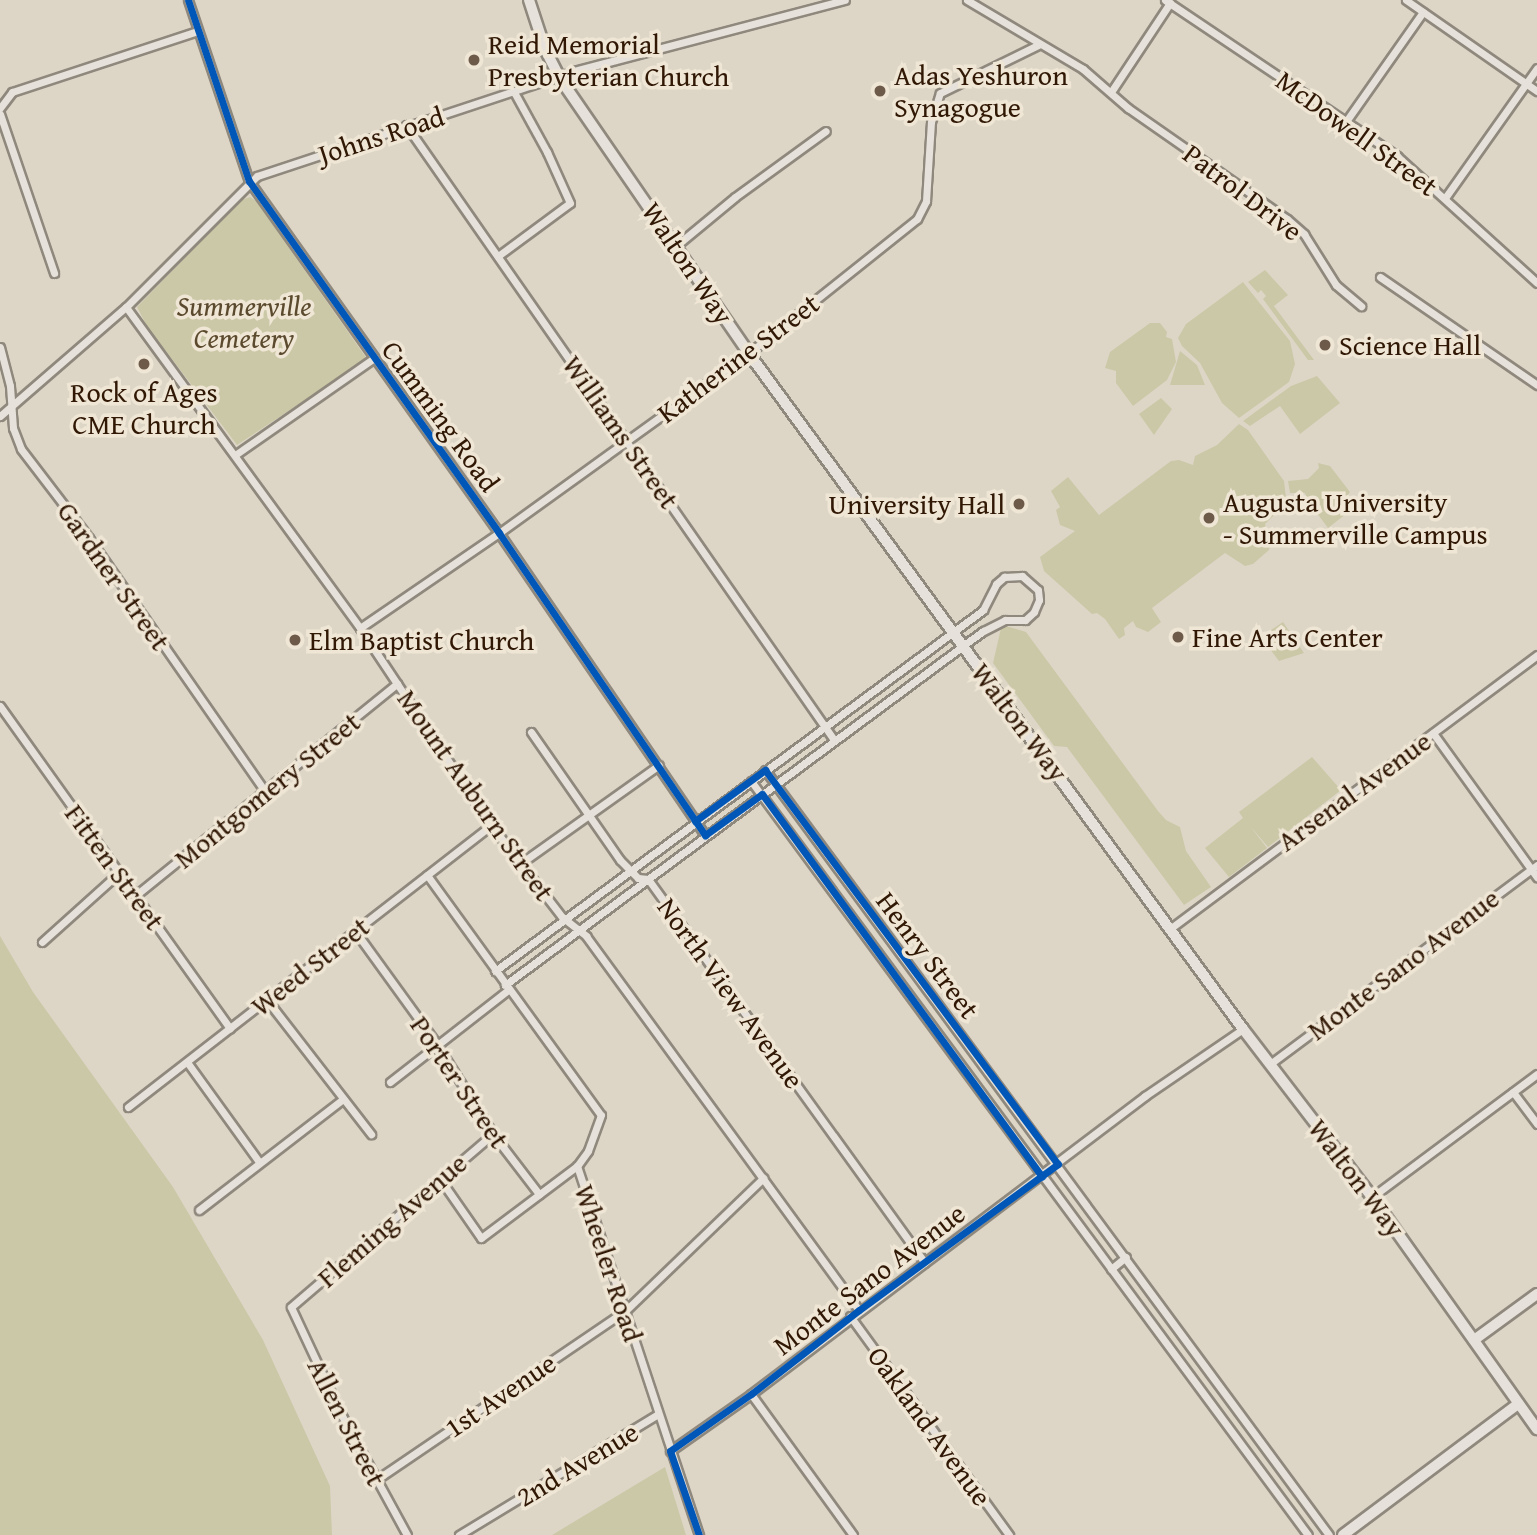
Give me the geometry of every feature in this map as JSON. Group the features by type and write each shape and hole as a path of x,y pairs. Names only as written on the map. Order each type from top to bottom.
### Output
{"main road":[{"name":"Walton Way","path":"528,0 545,50 559,76 749,353 1243,1028 1372,1197 1537,1429"},
{"path":"1474,1340 1537,1294"},
{"path":"1343,1535 1518,1404"}],"street":[{"name":"Cumming Road","path":"188,0 249,181 499,533 705,835"},
{"name":"Johns Road","path":"0,416 126,307 249,181 406,125 559,76 845,0"},
{"name":"Patrol Drive","path":"967,0 1083,69 1128,108 1287,219 1304,234 1336,285 1361,306"},
{"path":"1406,0 1537,91"},
{"path":"1111,92 1167,2"},
{"name":"McDowell Street","path":"1167,2 1397,156 1537,283"},
{"path":"1347,120 1423,12"},
{"path":"0,108 12,92 197,31"},
{"name":"Katherine Street","path":"359,628 499,533 749,353 918,219 927,193 931,122 940,93 1038,44"},
{"path":"1445,198 1537,68"},
{"path":"498,256 570,203 547,152 514,92"},
{"path":"0,114 54,273"},
{"name":"Williams Street","path":"406,125 834,740"},
{"path":"677,245 735,197 826,131"},
{"path":"1380,277 1537,385"},
{"name":"Mount Auburn Street","path":"126,307 359,628 491,825 565,918 581,930 859,1310"},
{"name":"Gardner Street","path":"0,347 10,386 9,408 21,449 89,538 265,791"},
{"path":"235,455 374,358"},
{"path":"390,1082 506,987 705,835 963,645 996,624 1025,620 1034,612 1039,600 1038,590 1022,576 1004,577 996,584 983,610 495,971"},
{"name":"Arsenal Avenue","path":"1171,928 1537,655"},
{"path":"884,682 894,696"},
{"name":"Montgomery Street","path":"136,895 397,684"},
{"name":"Fitten Street","path":"0,706 230,1028"},
{"name":"North View Avenue","path":"531,732 589,817 630,870 638,878 648,879 925,1263"},
{"path":"1433,733 1534,867 1537,877"},
{"path":"521,863 659,765"},
{"name":"Henry Street","path":"765,770 1329,1535"},
{"name":"Henry Street","path":"751,781 1308,1535"},
{"name":"Weed Street","path":"128,1107 491,825"},
{"name":"Monte Sano Avenue","path":"1270,1064 1534,867"},
{"path":"42,942 119,873"},
{"name":"Wheeler Road","path":"427,875 601,1115 588,1151 577,1166 698,1535"},
{"name":"Henry Street","path":"859,926 874,916"},
{"name":"Porter Street","path":"355,931 436,1043 494,1134 539,1194"},
{"path":"267,1000 371,1134"},
{"name":"Henry Street","path":"925,1016 940,1005"},
{"name":"Monte Sano Avenue","path":"670,1451 751,1394 850,1316 1042,1176 1145,1096 1243,1028"},
{"path":"187,1062 259,1162"},
{"path":"1372,1197 1537,1074"},
{"path":"1513,1092 1537,1124"},
{"path":"199,1210 343,1099"},
{"name":"Fleming Avenue","path":"291,1307 494,1134"},
{"path":"440,1179 481,1238 577,1166"},
{"name":"1st Avenue","path":"376,1480 625,1311 763,1178"},
{"path":"1111,1269 1126,1258"},
{"name":"Allen Street","path":"291,1307 376,1480 407,1535"},
{"name":"Oakland Avenue","path":"850,1316 1009,1535"},
{"path":"1171,1350 1186,1339"},
{"path":"751,1394 853,1535"},
{"path":"1222,1419 1235,1407"},
{"name":"2nd Avenue","path":"459,1535 659,1414"}],"green space":[{"name":"Summerville Cemetery","path":"250,197 256,201 367,359 237,445 147,326 137,307 241,200"},
{"path":"1265,270 1288,295 1274,306 1314,360 1308,360 1263,299 1266,296 1261,290 1258,293 1248,282"},
{"path":"1243,282 1290,341 1295,364 1289,382 1239,418 1222,403 1200,363 1182,346 1178,338 1186,324"},
{"path":"1150,323 1160,323 1167,332 1166,337 1172,339 1176,362 1167,380 1133,406 1116,383 1116,371 1105,368 1110,352"},
{"path":"1180,351 1197,365 1205,385 1170,385"},
{"path":"1317,376 1340,403 1300,434 1280,406 1250,426 1243,421 1291,386"},
{"path":"1161,398 1172,409 1154,435 1139,414"},
{"path":"1239,424 1248,430 1284,481 1286,498 1282,507 1265,524 1271,543 1269,550 1253,564 1245,566 1225,553 1152,608 1161,622 1148,632 1136,627 1133,621 1124,628 1125,635 1119,639 1105,619 1097,613 1092,614 1044,571 1040,557 1075,531 1060,525 1056,510 1060,507 1051,491 1068,477 1099,515 1171,461 1179,460 1193,465 1195,456 1217,445"},
{"path":"1318,463 1330,466 1350,492 1345,499 1346,514 1328,528 1305,493 1290,493 1288,481 1308,479 1319,468"},
{"path":"1283,622 1304,653 1279,661 1261,637"},
{"path":"1006,626 1026,632 1158,811 1166,820 1180,827 1186,851 1211,887 1184,905 1067,747 1054,746 993,663 1001,628"},
{"path":"1312,757 1341,790 1268,847 1250,826 1267,848 1229,877 1205,848 1243,818 1239,812"},
{"path":"0,936 33,992 173,1187 263,1340 330,1486 332,1535 0,1535"},
{"path":"665,1467 686,1535 552,1535"}],"cycle path":[{"path":"188,0 249,181 499,533 705,835 762,794 1042,1176"},
{"path":"695,821 765,770 1058,1164 859,1310 751,1394 670,1451 699,1535"}],"place":[{"name":"Reid Memorial Presbyterian Church","path":"474,60"},
{"name":"Adas Yeshuron Synagogue","path":"880,91"},
{"name":"Science Hall","path":"1325,345"},
{"name":"Rock of Ages CME Church","path":"144,364"},
{"name":"University Hall","path":"1019,504"},
{"name":"Augusta University - Summerville Campus","path":"1209,518"},
{"name":"Fine Arts Center","path":"1178,637"},
{"name":"Elm Baptist Church","path":"295,640"}]}
